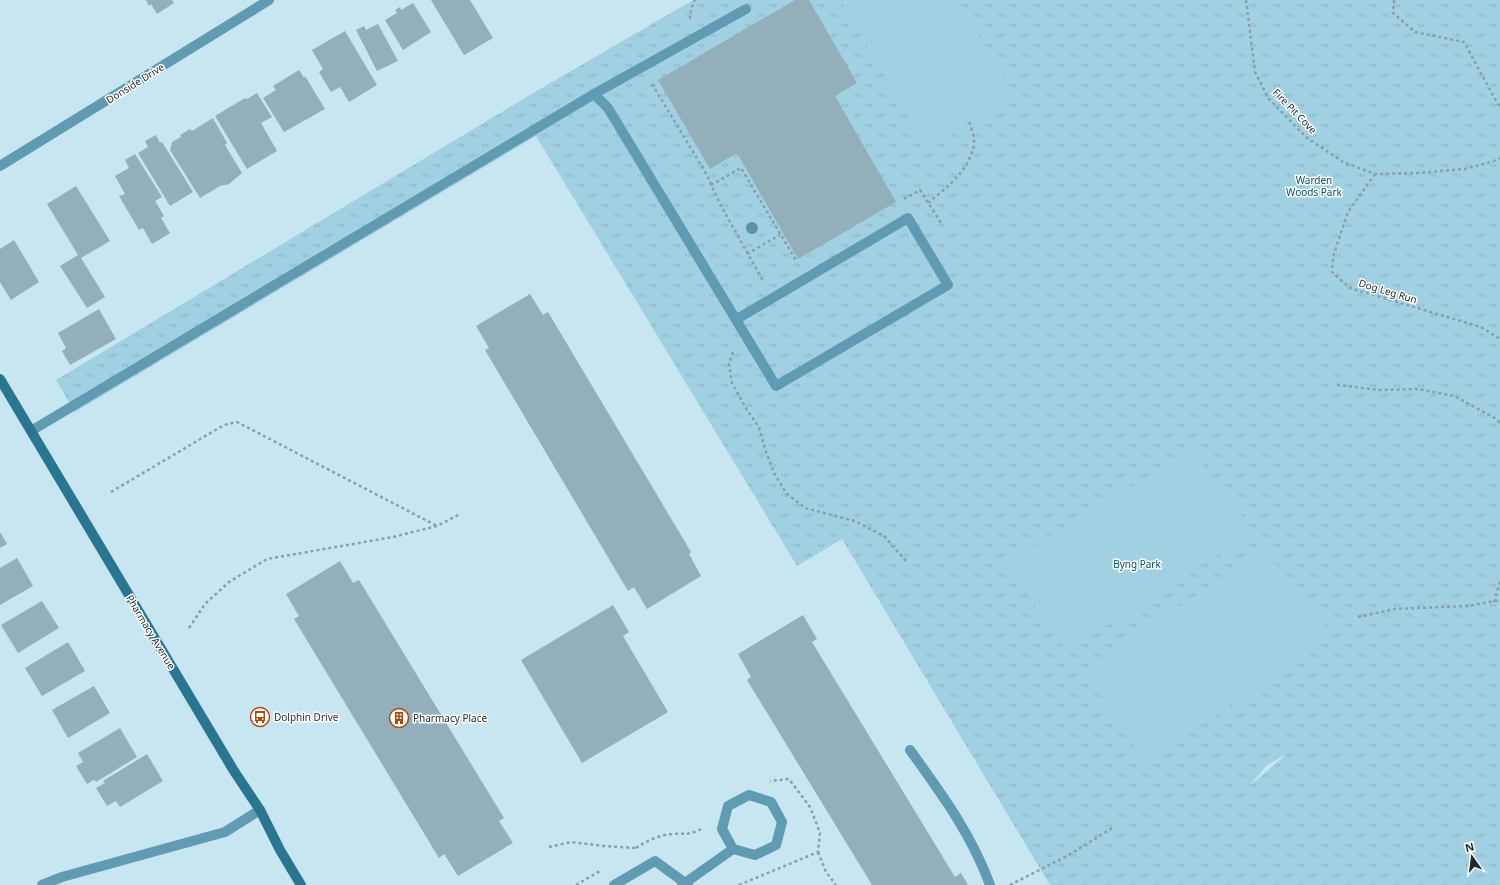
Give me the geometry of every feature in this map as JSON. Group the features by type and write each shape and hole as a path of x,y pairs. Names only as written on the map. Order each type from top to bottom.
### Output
{"street":[{"name":"Donside Drive","path":"0,166 264,1"},
{"path":"31,431 594,94 746,9"},
{"path":"594,94 608,108 737,319 776,386 948,285 908,218 737,319"},
{"name":"Pharmacy Avenue","path":"0,379 234,771 260,810 280,850 301,885"},
{"path":"910,750 949,803 983,864 990,885"},
{"path":"749,795 771,802 782,822 776,845 755,855 733,849 722,829 728,806 749,795"},
{"path":"42,885 62,877 225,832 260,810"},
{"path":"614,885 655,861 685,884 733,849"}],"path":[{"path":"691,9 694,0"},
{"name":"Fire Pit Cove","path":"1246,0 1255,72 1270,99 1306,137 1343,162 1375,174 1418,173 1465,169 1500,158"},
{"path":"1394,0 1393,13 1415,32 1464,42 1500,108"},
{"path":"642,66 711,185 762,281 769,277"},
{"path":"928,203 965,168 974,144 969,121"},
{"path":"711,185 741,168 797,262 801,260"},
{"name":"Dog Leg Run","path":"1375,174 1348,212 1333,257 1332,272 1350,288 1481,327 1500,339"},
{"path":"900,202 920,190 941,223"},
{"path":"747,254 780,235"},
{"path":"735,346 729,364 732,383 747,410 759,427 765,449 786,493 805,508 855,521 884,536 908,562"},
{"path":"1337,385 1379,390 1418,389 1454,396 1500,422"},
{"path":"111,492 224,425 237,422 437,526"},
{"path":"189,628 205,604 229,582 267,559 393,537 437,526 460,514"},
{"path":"1494,602 1500,582"},
{"path":"1358,617 1395,610 1468,606 1500,600"},
{"path":"1009,885 1067,856 1114,827"},
{"path":"549,847 571,842 636,848"},
{"path":"818,852 826,872 836,885"}],"green space":[{"name":"Byng Park","path":"693,0 1500,0 1500,885 1050,885 842,539 797,566 536,136 75,412 56,380 535,92","holes":["1287,754 1252,784 1267,765"]},
{"path":"841,0 957,0 1016,97 927,149"},
{"path":"1192,450 1254,532 1067,651 1006,563"},
{"path":"1265,549 1332,635 1146,764 1083,671"}],"building":[{"path":"146,0 172,0 174,3 157,14 151,4 149,6"},
{"path":"431,0 470,0 493,38 464,55"},
{"path":"795,0 809,0 857,83 835,96 896,202 798,259 737,153 710,169 658,80"},
{"path":"413,3 431,32 403,50 385,20 397,13 395,10 400,7 401,10"},
{"path":"378,24 398,61 377,71 356,30 364,26 366,30"},
{"path":"345,31 377,85 349,102 340,87 331,92 319,72 323,69 312,50"},
{"path":"299,70 304,78 305,76 325,109 284,132 263,98 276,90 273,86"},
{"path":"257,93 272,117 261,123 277,151 247,169 215,116 245,98 247,99"},
{"path":"213,118 227,143 225,145 242,173 229,184 220,186 200,198 170,150 172,142 181,137 180,135 190,129 192,131"},
{"path":"156,135 160,143 162,142 193,192 170,206 138,153 148,147 145,141"},
{"path":"135,154 162,197 155,201 164,216 161,218 170,233 152,244 143,228 139,230 119,196 125,194 115,176 129,168 125,160"},
{"path":"76,186 110,241 81,258 105,297 87,308 60,266 78,255 47,204"},
{"path":"14,240 39,282 11,300 0,282 0,249"},
{"path":"530,294 543,315 548,312 691,552 689,554 701,576 647,609 634,587 628,591 485,350 489,348 476,326"},
{"path":"99,309 116,339 70,365 62,351 66,348 58,333"},
{"path":"0,532 7,544 0,548"},
{"path":"17,558 33,586 0,605 0,568"},
{"name":"Pharmacy Place","path":"340,561 353,583 359,580 504,818 499,821 513,843 458,876 444,854 439,858 294,619 299,616 286,594"},
{"path":"42,601 59,628 18,653 1,625"},
{"path":"613,605 629,632 623,636 668,712 582,763 521,660"},
{"path":"803,615 817,639 812,642 955,877 961,873 968,885 872,885 747,680 751,677 738,654"},
{"path":"68,642 85,671 42,696 25,668"},
{"path":"94,686 110,713 68,738 52,710"},
{"path":"120,728 137,757 96,782 94,780 87,784 76,766 83,762 78,753"},
{"path":"147,754 163,781 120,807 116,801 107,806 96,788 105,783 103,781"}],"place":[{"name":"Dolphin Drive","path":"260,717"},
{"name":"Pharmacy Place","path":"399,718"}],"park label":[{"name":"Warden Woods Park","path":"1314,186"}]}
